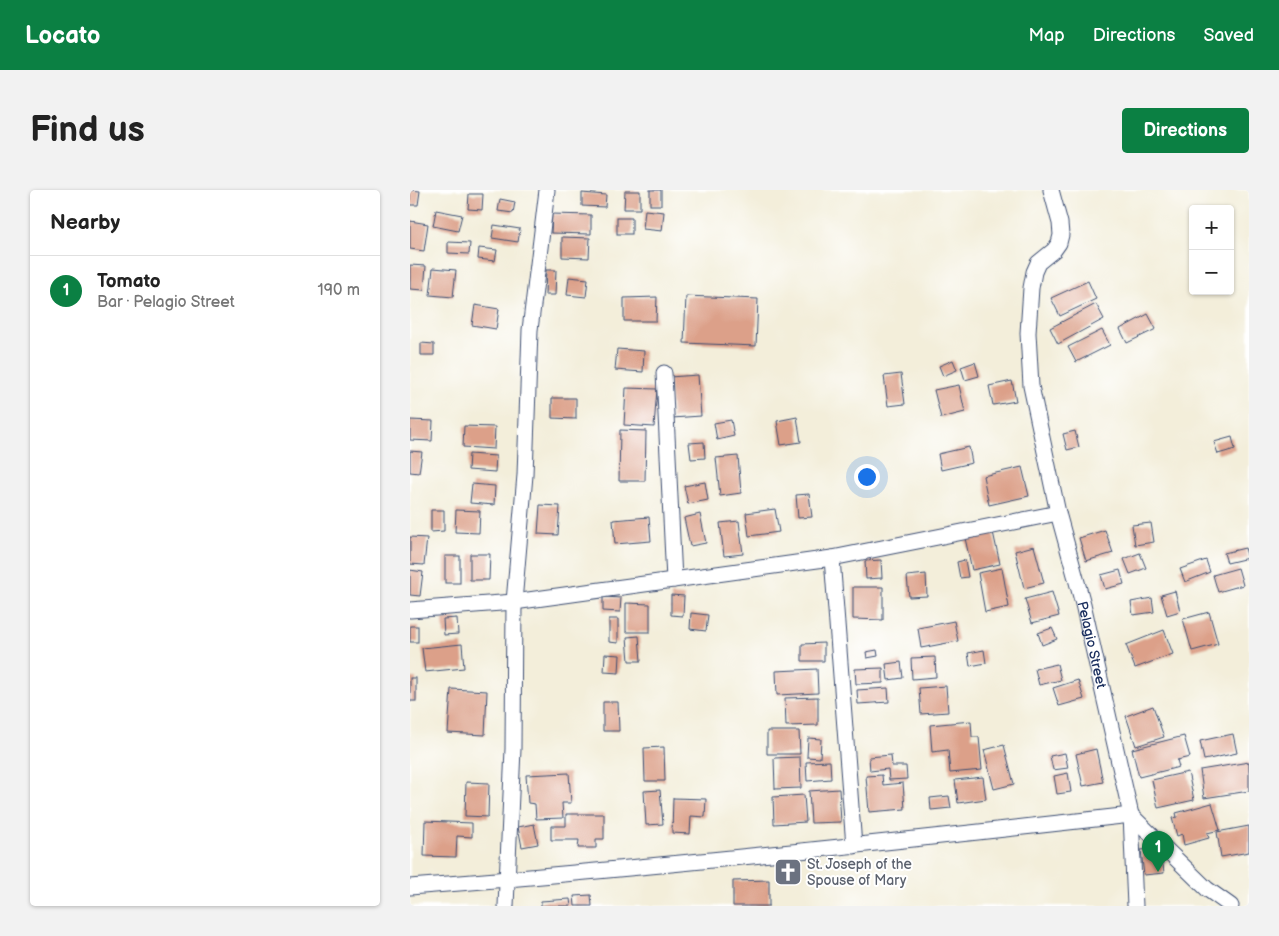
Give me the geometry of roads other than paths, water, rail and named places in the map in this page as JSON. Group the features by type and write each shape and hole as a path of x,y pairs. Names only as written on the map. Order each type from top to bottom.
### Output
{"street":[{"path":"506,906 513,749 514,602 525,475 530,330 547,190"},
{"name":"Pelagio Street","path":"1051,190 1060,223 1061,235 1059,243 1054,250 1038,263 1034,272 1028,333 1031,386 1058,513 1082,604 1131,815 1135,906"},
{"path":"664,373 674,580"},
{"path":"410,610 514,602 832,558 1058,513"},
{"path":"832,558 854,846"},
{"path":"410,887 506,880 854,846 1131,815 1208,889 1231,906"}],"place":[{"name":"St. Joseph of the Spouse of Mary","path":"788,872"},
{"name":"Tomato","path":"1158,872"}]}
